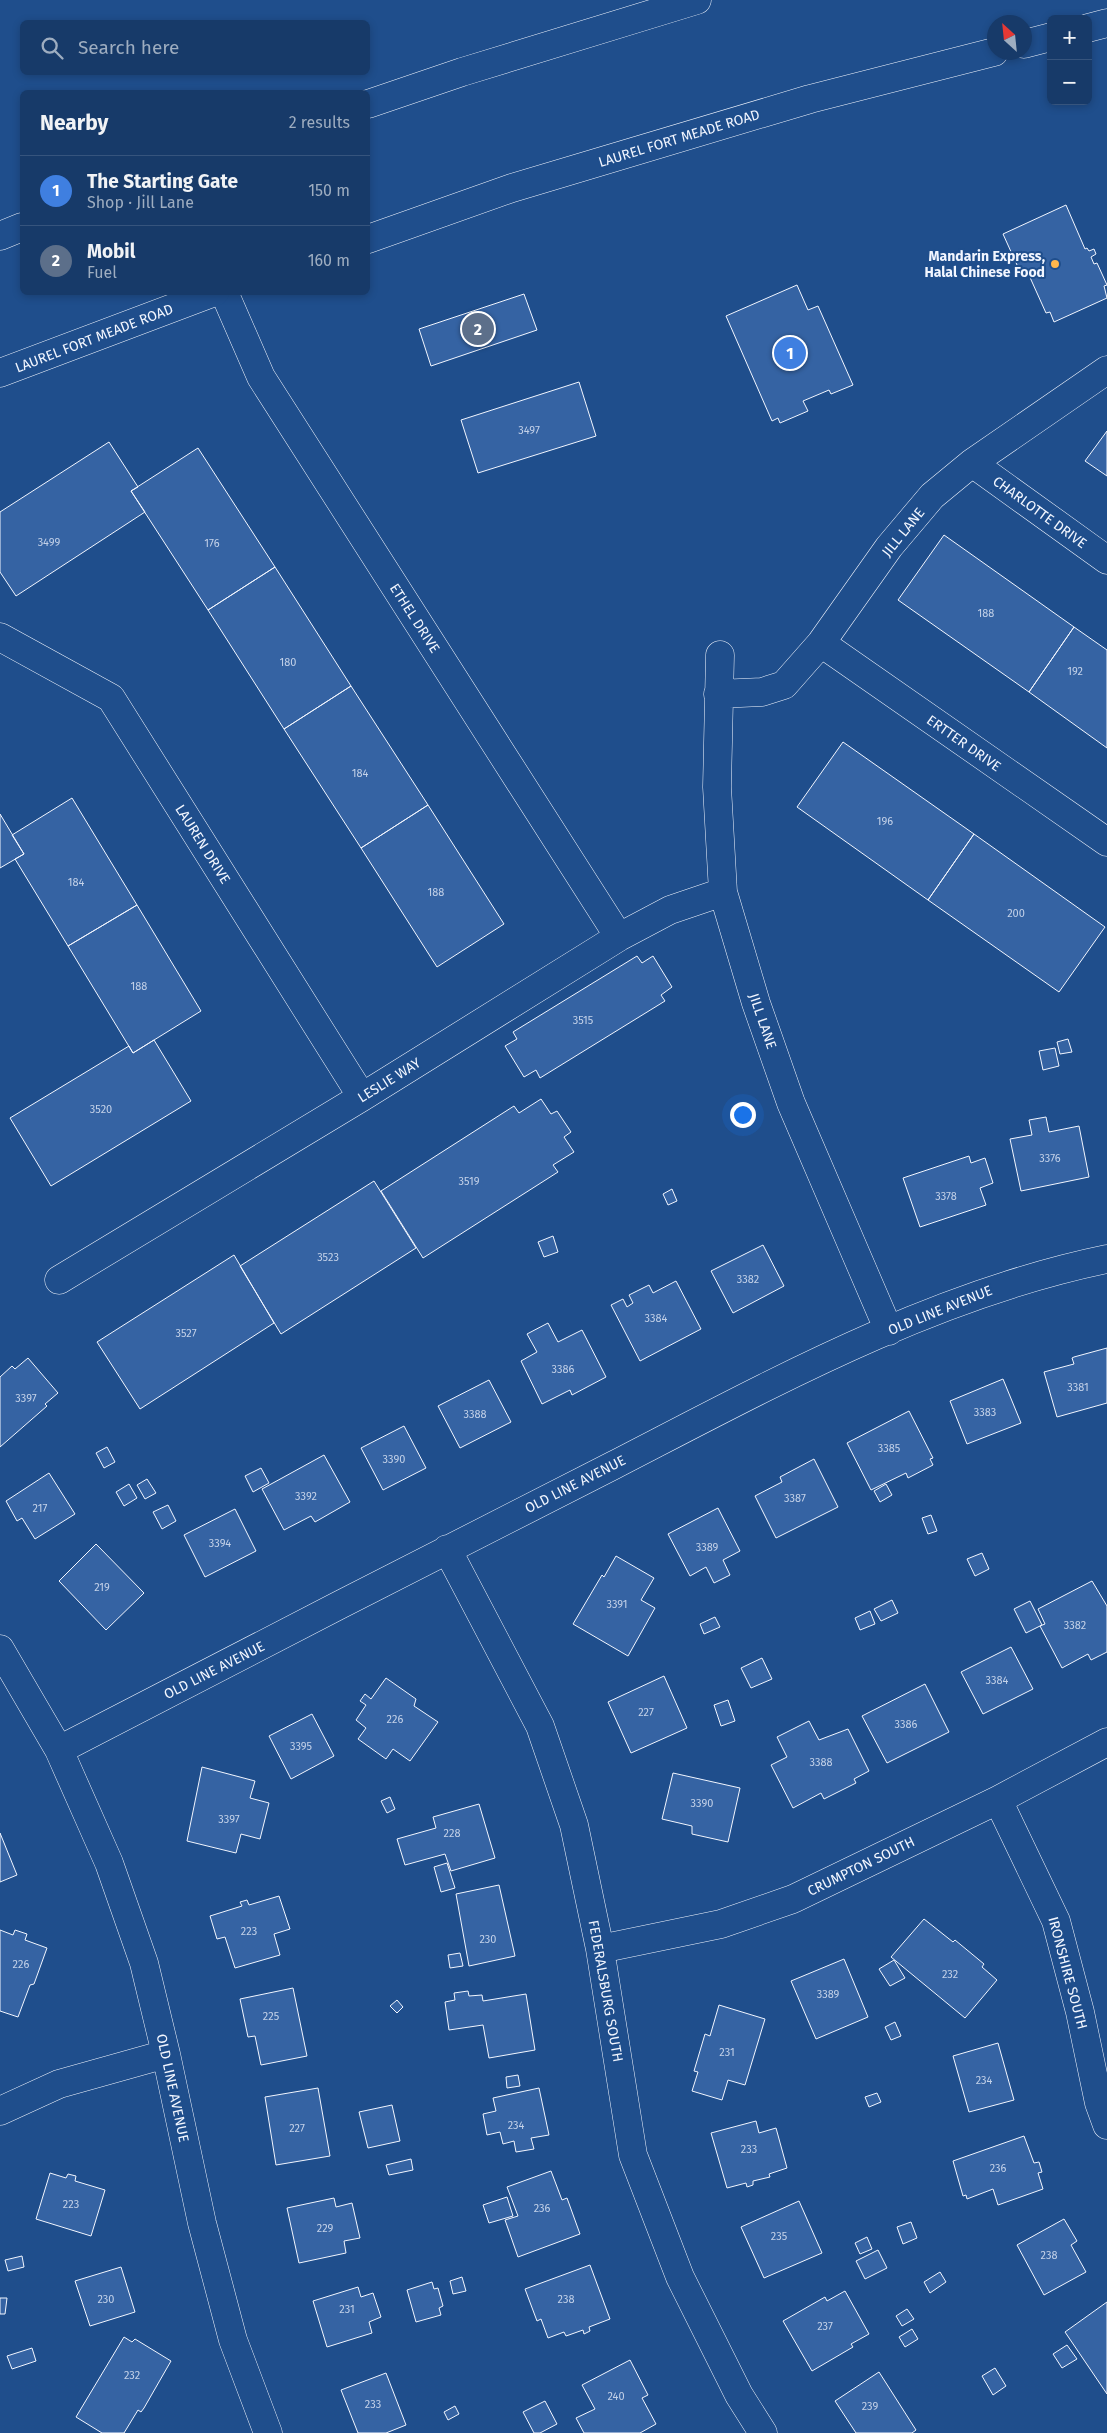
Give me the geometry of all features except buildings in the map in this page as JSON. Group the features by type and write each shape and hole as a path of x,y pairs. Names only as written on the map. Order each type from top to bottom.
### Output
{"street":[{"path":"370,103 462,72 698,0"},
{"path":"1092,27 1107,23"},
{"path":"1032,42 1047,38"},
{"name":"LAUREL FORT MEADE ROAD","path":"370,238 512,188 810,99 987,54"},
{"path":"0,236 20,229"},
{"name":"LAUREL FORT MEADE ROAD","path":"0,373 207,295"},
{"name":"ETHEL DRIVE","path":"225,295 261,377 619,937"},
{"name":"JILL LANE","path":"718,694 762,692 784,685 821,643 889,547 932,496 972,463 1107,370"},
{"name":"CHARLOTTE DRIVE","path":"972,463 1107,560"},
{"name":"LAUREN DRIVE","path":"0,637 111,698 362,1097"},
{"name":"ERTTER DRIVE","path":"821,643 1107,842"},
{"name":"JILL LANE","path":"720,655 717,787 723,892 756,1003 792,1103 889,1331"},
{"name":"LESLIE WAY","path":"60,1280 362,1097 619,937 670,910 723,892"},
{"name":"OLD LINE AVENUE","path":"59,1750 752,1394 889,1331 994,1288 1107,1259"},
{"name":"FEDERALSBURG SOUTH","path":"447,1549 540,1726 574,1825 600,1949 634,2155 680,2277 739,2395 763,2433"},
{"name":"OLD LINE AVENUE","path":"0,1649 59,1750 113,1872 144,1963 166,2054 202,2223 230,2331 268,2433"},
{"name":"CRUMPTON SOUTH","path":"600,1949 721,1924 794,1899 998,1800 1107,1742"},
{"name":"IRONSHIRE SOUTH","path":"998,1800 1056,1921 1080,2012 1099,2103 1107,2125"},
{"path":"0,2111 59,2084 166,2054"}],"place":[{"name":"Mandarin Express, Halal Chinese Food","path":"1055,264"},
{"name":"Mobil","path":"478,329"},
{"name":"The Starting Gate","path":"790,353"}]}
